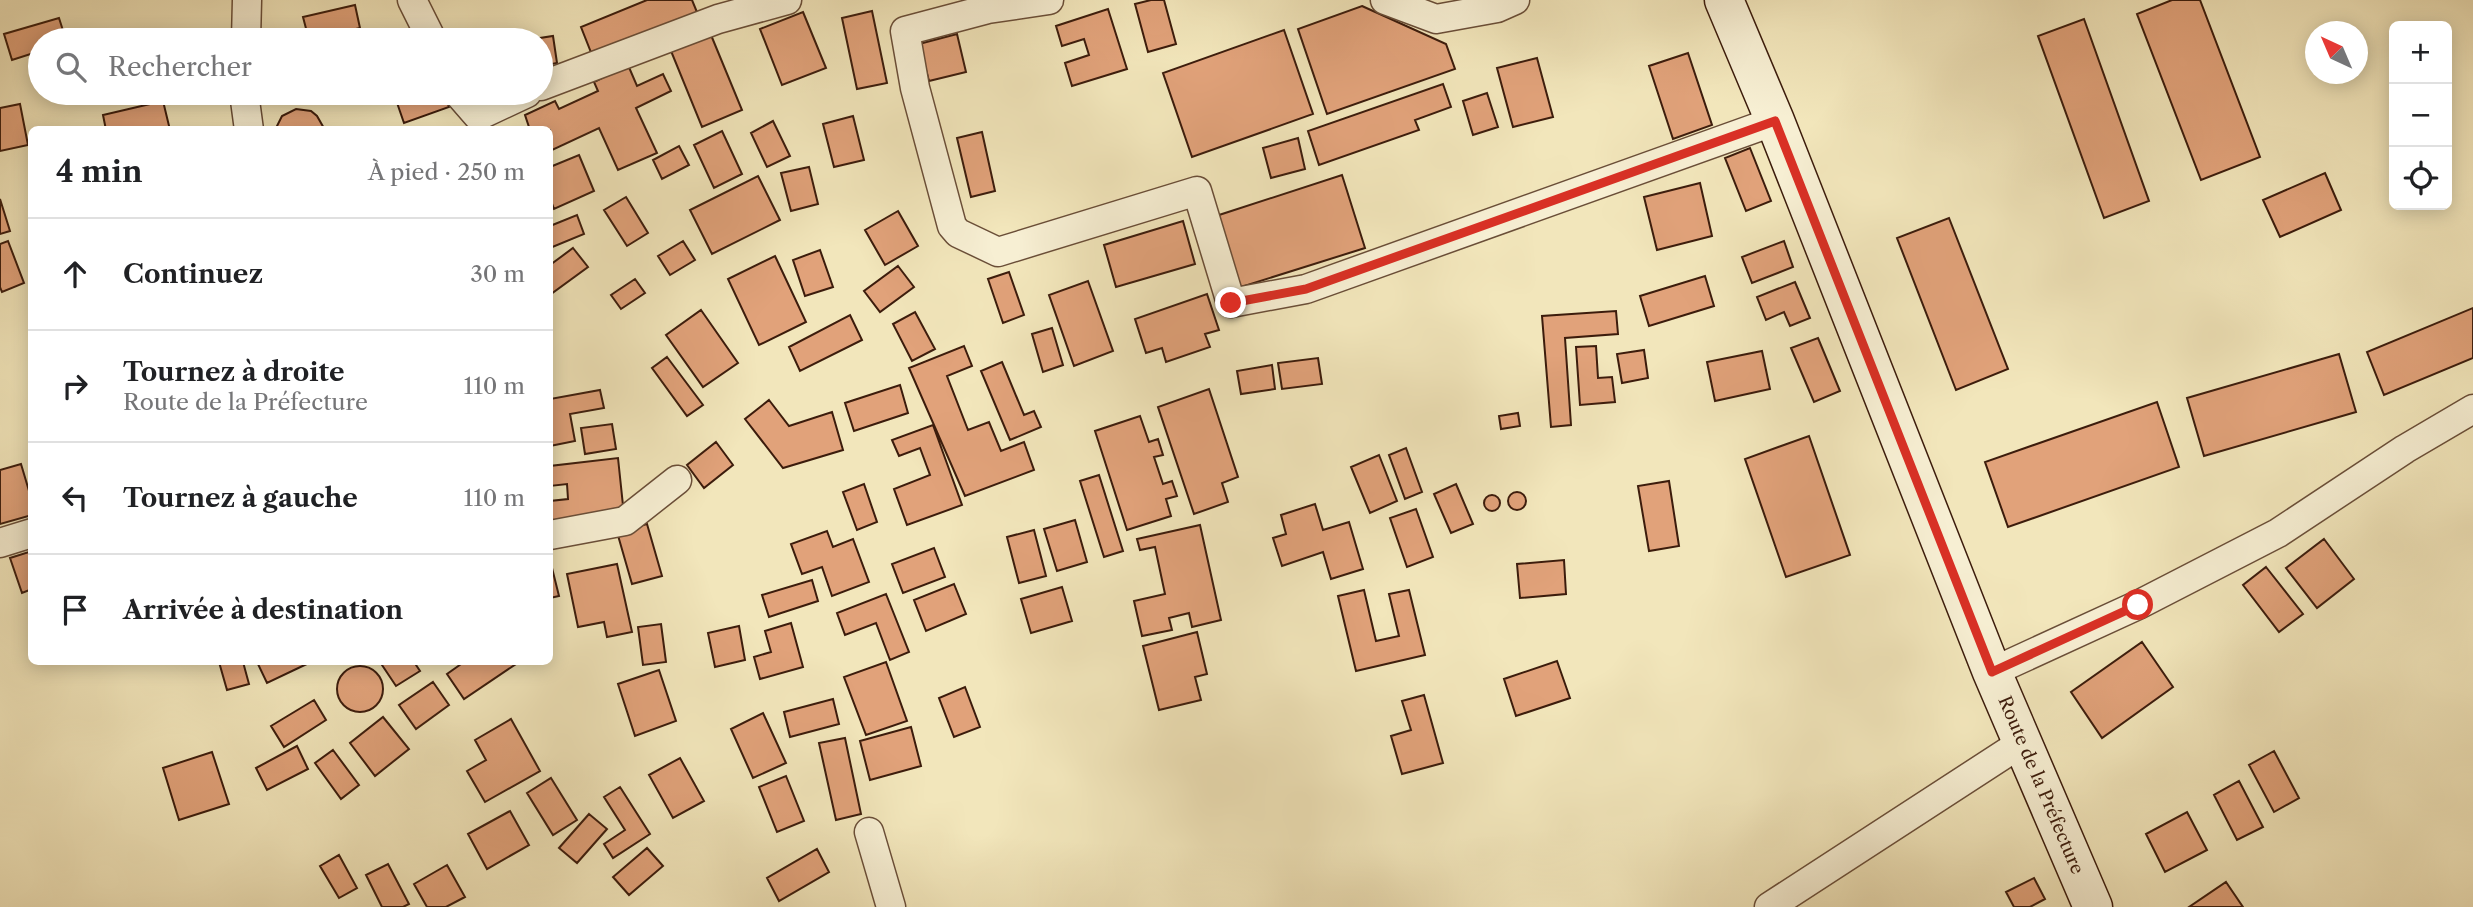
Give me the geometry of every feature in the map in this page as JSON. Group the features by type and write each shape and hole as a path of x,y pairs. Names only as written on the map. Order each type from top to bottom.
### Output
{"street":[{"path":"246,28 247,0"},
{"path":"412,0 426,28"},
{"path":"553,81 718,19 787,0"},
{"path":"1049,0 987,5 905,31 915,88 954,229 998,252 1198,191 1231,303 1306,289 1775,121"},
{"path":"1385,0 1436,19 1497,8 1515,0"},
{"name":"Route de la Préfecture","path":"1724,0 1775,121 1992,672 2093,907"},
{"path":"246,105 248,126"},
{"path":"468,105 478,116 501,105"},
{"path":"1992,672 2138,605 2278,533 2404,449 2473,409"},
{"path":"553,534 625,521 677,480"},
{"path":"0,543 28,534"},
{"path":"1769,907 2023,741"},
{"path":"870,832 891,907"}],"building":[{"path":"647,0 692,0 699,17 594,60 581,27"},
{"path":"1164,0 1176,44 1148,52 1135,4"},
{"path":"2172,0 2200,0 2260,157 2201,180 2137,14"},
{"path":"355,5 360,28 306,28 303,17"},
{"path":"1362,6 1446,44 1455,69 1327,114 1298,29"},
{"path":"1108,9 1127,69 1072,86 1065,63 1089,55 1084,39 1062,46 1056,26"},
{"path":"872,11 887,83 857,89 842,18"},
{"path":"803,12 826,68 782,85 760,29"},
{"path":"59,18 62,28 28,28 28,55 12,60 4,34"},
{"path":"2084,19 2149,201 2104,218 2038,36"},
{"path":"1284,30 1313,114 1192,157 1163,73"},
{"path":"957,34 966,72 929,81 919,44"},
{"path":"711,35 742,110 702,127 671,51"},
{"path":"553,36 557,63 553,64"},
{"path":"1688,53 1712,125 1673,139 1649,66"},
{"path":"1537,58 1553,117 1513,127 1497,68"},
{"path":"628,65 637,86 663,74 671,91 636,108 657,153 618,170 599,128 553,150 553,126 529,126 525,115 546,105 553,105 555,101 559,109 598,91 594,82"},
{"path":"1443,84 1451,107 1415,120 1419,130 1319,165 1308,131"},
{"path":"1487,93 1498,127 1473,135 1463,101"},
{"path":"20,104 28,145 0,151 0,108"},
{"path":"146,105 164,105 169,126 105,126 103,115"},
{"path":"398,105 448,105 449,107 404,123"},
{"path":"296,109 311,111 323,126 277,126 282,116"},
{"path":"853,116 864,160 834,167 823,124"},
{"path":"773,121 790,156 767,167 751,133"},
{"path":"722,131 742,174 714,188 694,145"},
{"path":"982,132 995,191 971,197 957,138"},
{"path":"1298,138 1305,169 1271,178 1263,148"},
{"path":"679,146 689,165 662,179 653,160"},
{"path":"1750,148 1771,201 1746,211 1725,158"},
{"path":"579,155 594,191 554,209 553,166"},
{"path":"809,167 818,204 791,211 781,173"},
{"path":"2325,173 2341,210 2280,237 2263,200"},
{"path":"1342,175 1365,248 1238,288 1216,216"},
{"path":"758,176 780,220 712,254 690,210"},
{"path":"1700,183 1712,236 1657,250 1644,197"},
{"path":"626,197 648,233 627,246 604,210"},
{"path":"0,199 10,231 0,234"},
{"path":"898,211 918,246 885,265 865,230"},
{"path":"577,215 584,234 553,247 553,225"},
{"path":"1949,218 2008,369 1956,390 1897,238"},
{"path":"1183,221 1195,264 1116,287 1104,245"},
{"path":"8,241 24,283 2,292 0,244"},
{"path":"683,241 695,260 670,275 658,256"},
{"path":"1784,241 1793,267 1752,283 1742,257"},
{"path":"573,248 588,267 553,293 553,263"},
{"path":"820,250 833,287 805,296 793,260"},
{"path":"775,256 806,322 759,345 728,279"},
{"path":"898,266 914,287 880,312 864,291"},
{"path":"1009,272 1024,315 1003,323 988,279"},
{"path":"1705,276 1714,306 1649,326 1640,296"},
{"path":"635,279 645,293 621,309 611,295"},
{"path":"1088,281 1113,351 1074,366 1049,295"},
{"path":"1795,282 1810,318 1790,326 1784,312 1766,320 1757,297"},
{"path":"1207,294 1219,330 1205,334 1210,347 1166,362 1162,348 1146,353 1135,319"},
{"path":"2473,308 2473,358 2384,395 2367,352"},
{"path":"701,310 738,363 703,387 666,335"},
{"path":"1616,311 1618,334 1565,338 1571,425 1551,427 1542,316"},
{"path":"915,312 935,349 912,361 893,324"},
{"path":"850,315 862,340 800,371 789,347"},
{"path":"1052,328 1063,365 1043,372 1032,334"},
{"path":"1818,338 1840,391 1814,402 1791,348"},
{"path":"964,346 972,366 947,376 968,430 989,422 1001,451 1024,442 1034,470 965,496 909,368"},
{"path":"1596,346 1598,378 1612,377 1615,402 1580,405 1576,347"},
{"path":"1644,350 1648,378 1622,383 1617,354"},
{"path":"1762,351 1770,389 1715,401 1707,362"},
{"path":"2339,354 2356,412 2204,456 2187,398"},
{"path":"667,357 703,405 687,416 652,368"},
{"path":"1318,358 1322,384 1282,389 1278,363"},
{"path":"1002,362 1024,415 1034,411 1041,427 1010,440 981,371"},
{"path":"1272,365 1275,389 1241,394 1237,371"},
{"path":"900,385 908,413 854,431 845,403"},
{"path":"1209,389 1238,477 1222,483 1228,502 1194,514 1158,407"},
{"path":"600,390 604,408 570,414 575,441 553,445 553,398"},
{"path":"769,400 789,426 832,412 843,450 783,468 745,419"},
{"path":"2157,402 2179,467 2008,527 1985,462"},
{"path":"1518,413 1520,426 1501,429 1499,416"},
{"path":"1140,416 1149,442 1158,439 1163,455 1154,457 1163,484 1172,481 1177,496 1166,499 1171,516 1127,530 1095,431"},
{"path":"612,424 616,449 585,454 581,428"},
{"path":"933,425 962,505 907,525 894,489 930,475 920,448 899,456 892,440"},
{"path":"1809,436 1850,555 1786,577 1745,459"},
{"path":"716,442 733,465 704,488 687,465"},
{"path":"1406,448 1422,492 1405,499 1389,455"},
{"path":"1379,455 1397,501 1370,513 1351,467"},
{"path":"618,458 624,515 553,524 553,501 568,499 567,484 553,486 553,466"},
{"path":"21,464 28,488 28,516 0,524 0,470"},
{"path":"1099,475 1123,551 1104,557 1080,481"},
{"path":"1669,481 1679,546 1649,551 1638,486"},
{"path":"864,484 877,522 857,530 843,492"},
{"path":"1456,484 1473,524 1451,533 1434,494"},
{"path":"1517,492 1523,495 1526,501 1523,507 1517,510 1511,507 1508,501 1511,495"},
{"path":"1489,495 1495,495 1500,503 1498,509 1489,511 1484,506 1484,500"},
{"path":"1315,504 1323,530 1349,522 1363,569 1331,579 1323,552 1282,566 1273,538 1286,534 1281,515"},
{"path":"1416,509 1433,557 1407,567 1390,518"},
{"path":"1075,520 1087,562 1057,571 1044,529"},
{"path":"647,524 662,576 632,584 617,532"},
{"path":"1200,525 1221,620 1192,627 1189,613 1169,618 1172,630 1142,636 1134,601 1165,594 1155,547 1140,550 1137,539"},
{"path":"1034,530 1046,576 1019,583 1007,537"},
{"path":"827,531 833,547 853,539 869,582 832,596 822,567 802,574 791,544"},
{"path":"2324,539 2354,579 2317,608 2286,568"},
{"path":"934,548 945,577 903,593 892,564"},
{"path":"28,552 28,591 22,593 10,558"},
{"path":"1564,560 1566,594 1520,598 1517,564"},
{"path":"617,564 632,632 607,637 604,622 578,627 567,574"},
{"path":"2266,567 2303,614 2279,632 2243,585"},
{"path":"553,572 559,596 553,597"},
{"path":"812,580 818,601 769,617 762,595"},
{"path":"954,584 966,614 926,631 914,600"},
{"path":"1062,587 1072,621 1031,633 1021,599"},
{"path":"1364,590 1376,641 1399,636 1389,594 1409,590 1425,655 1356,671 1338,596"},
{"path":"886,594 909,652 890,660 876,623 845,635 837,613"},
{"path":"791,623 803,667 760,679 754,657 771,652 765,631"},
{"path":"661,624 666,662 643,665 638,627"},
{"path":"739,626 745,660 715,667 708,633"},
{"path":"1197,632 1207,674 1195,677 1201,700 1159,710 1143,646"},
{"path":"2142,642 2173,687 2102,738 2071,692"},
{"path":"1557,661 1570,698 1516,716 1504,679"},
{"path":"886,662 907,721 866,735 844,677"},
{"path":"220,665 244,665 249,684 227,690"},
{"path":"258,665 305,665 267,683"},
{"path":"382,665 416,665 420,671 396,686"},
{"path":"460,665 515,665 464,699 447,674"},
{"path":"360,666 376,673 383,689 376,705 360,712 344,705 337,689 344,673"},
{"path":"659,670 676,721 635,736 618,684"},
{"path":"433,682 449,705 416,729 399,705"},
{"path":"965,687 980,727 954,737 939,698"},
{"path":"1424,695 1443,763 1402,774 1391,736 1411,730 1402,701"},
{"path":"833,699 839,724 790,737 784,712"},
{"path":"314,700 326,720 284,747 271,726"},
{"path":"763,713 786,763 753,778 731,729"},
{"path":"383,717 409,749 375,776 350,743"},
{"path":"511,719 540,771 485,802 467,771 486,760 475,740"},
{"path":"911,727 921,766 870,780 860,741"},
{"path":"845,738 861,814 836,820 819,743"},
{"path":"297,746 308,769 267,790 256,768"},
{"path":"333,750 359,785 341,799 315,763"},
{"path":"2274,751 2299,798 2274,812 2249,765"},
{"path":"212,752 229,804 179,820 163,768"},
{"path":"680,758 704,801 673,818 649,775"},
{"path":"786,776 804,821 777,832 759,787"},
{"path":"551,778 577,820 553,835 527,793"},
{"path":"2239,781 2263,827 2237,840 2214,795"},
{"path":"620,787 650,834 613,858 604,844 625,830 604,797"},
{"path":"510,811 529,845 487,869 468,834"},
{"path":"2187,812 2207,850 2165,872 2146,834"},
{"path":"589,814 607,829 577,863 559,848"},
{"path":"647,848 663,866 629,895 613,877"},
{"path":"817,849 829,872 779,901 767,878"},
{"path":"339,855 357,888 339,898 320,866"},
{"path":"388,864 409,904 403,907 382,907 366,875"},
{"path":"447,865 465,897 446,907 427,907 414,884"},
{"path":"2034,878 2045,899 2030,907 2014,907 2006,892"},
{"path":"2226,882 2243,907 2189,907"}],"route":[{"path":"1231,303 1306,289 1775,121 1992,672 2138,605"}]}
